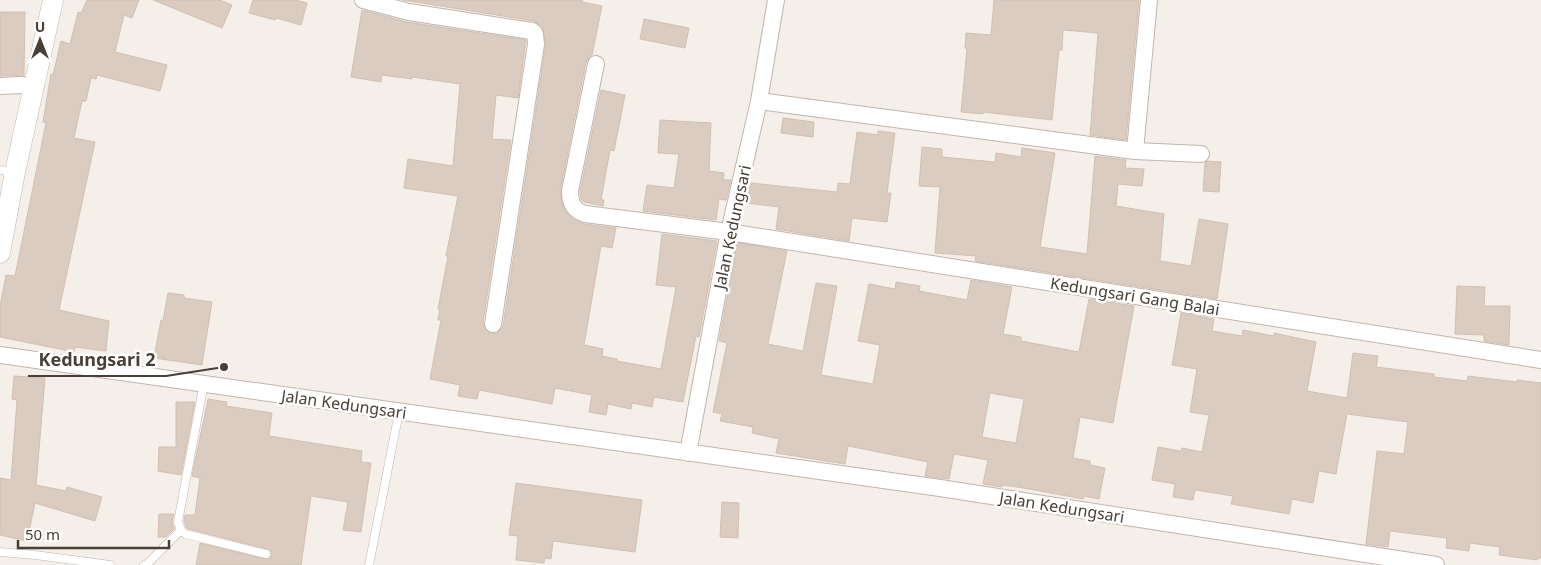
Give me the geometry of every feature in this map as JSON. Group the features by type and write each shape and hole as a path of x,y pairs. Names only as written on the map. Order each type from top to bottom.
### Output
{"street":[{"path":"0,254 8,171 35,87 53,0"},
{"path":"363,0 409,12 535,34 536,44 492,324"},
{"name":"Jalan Kedungsari","path":"688,453 729,232 759,101 776,0"},
{"path":"1135,151 1149,0"},
{"name":"Kedungsari Gang Balai","path":"596,64 570,191 573,207 585,214 729,232 1541,360"},
{"path":"0,86 21,85 35,87"},
{"path":"759,101 1135,151 1201,154"},
{"name":"Jalan Kedungsari","path":"0,355 940,488 1436,565"}],"lane":[{"path":"204,383 178,522 185,534 266,554"},
{"path":"369,565 399,412"},
{"path":"144,565 181,530"},
{"path":"0,552 110,565"}],"building":[{"path":"87,0 139,0 132,18 124,15 115,52 167,65 160,91 97,75 96,79 91,78 86,101 82,101 74,138 95,142 59,310 109,321 106,351 75,347 74,352 0,337 0,306 6,275 15,276 46,123 43,122 51,74 53,75 61,41 70,44 78,12 81,13"},
{"path":"153,0 220,0 232,5 222,28"},
{"path":"253,0 296,0 307,3 301,25 249,13"},
{"path":"403,0 583,0 582,2 602,6 592,55 586,62 560,191 563,207 573,219 584,224 616,228 612,248 601,246 584,345 603,349 602,356 617,359 617,361 661,369 676,287 656,285 662,234 717,241 699,337 696,336 683,402 654,397 652,407 632,403 631,409 608,404 606,415 589,412 592,395 555,388 552,404 479,390 477,399 458,396 460,385 430,379 441,320 438,320 440,309 438,309 448,256 446,256 458,196 404,188 408,159 453,166 460,84 382,75 381,82 351,77 362,10 407,22 526,40 518,98 496,95 492,139 511,140 483,322 484,328 491,334 497,333 503,326 546,43 542,27 534,21"},
{"path":"994,0 1139,0 1126,140 1090,135 1098,33 1063,30 1062,50 1059,50 1052,120 983,112 983,114 961,112 967,49 965,48 966,33 991,35"},
{"path":"0,12 25,12 24,75 0,76"},
{"path":"644,19 689,28 685,48 640,39"},
{"path":"601,90 625,95 614,151 610,150 601,200 604,200 603,206 584,202 581,199 580,192"},
{"path":"783,118 814,122 813,137 781,133"},
{"path":"660,120 711,123 709,171 724,173 723,180 731,180 726,200 719,199 716,220 643,211 647,185 674,188 679,154 658,153"},
{"path":"878,131 895,133 887,193 891,193 887,222 852,218 849,241 776,229 779,207 746,203 751,183 837,192 838,183 850,184 857,132 878,135"},
{"path":"922,147 942,149 942,157 995,162 996,153 1021,157 1022,148 1055,153 1040,247 1087,254 1095,156 1126,160 1125,168 1144,169 1142,186 1118,184 1116,206 1164,214 1160,261 1191,266 1199,219 1228,224 1217,299 975,261 976,256 935,253 940,187 919,186"},
{"path":"1207,161 1221,162 1219,192 1203,191 1205,163"},
{"path":"737,243 787,251 768,344 803,351 816,283 837,286 821,375 873,384 880,345 858,341 869,284 895,289 896,282 920,286 919,291 967,300 971,280 1012,287 1003,334 1021,337 1021,341 1079,352 1089,299 1134,306 1113,423 1080,417 1073,458 1090,461 1090,465 1105,468 1099,499 1084,496 1083,499 1024,488 983,484 988,460 954,454 949,479 925,476 928,462 848,446 845,464 776,453 779,439 752,433 753,427 720,421 722,414 713,412 727,343 719,341","holes":["990,393 1024,399 1016,443 982,437"]},
{"path":"1457,286 1485,287 1484,306 1510,306 1509,345 1484,341 1484,335 1455,334"},
{"path":"168,293 184,295 184,298 212,302 202,365 154,358"},
{"path":"1181,313 1214,319 1212,331 1242,336 1243,330 1274,336 1274,333 1316,342 1307,391 1347,398 1353,353 1378,356 1376,367 1434,374 1434,377 1467,381 1468,376 1541,383 1541,558 1537,560 1499,555 1500,547 1470,543 1469,551 1446,548 1447,538 1390,531 1388,547 1366,544 1377,451 1404,454 1408,422 1347,414 1336,474 1319,471 1313,503 1292,499 1289,514 1231,504 1233,496 1195,490 1193,500 1173,497 1175,484 1152,480 1158,447 1181,451 1182,448 1202,452 1209,415 1190,412 1197,369 1172,365"},
{"path":"14,376 45,378 36,485 66,491 67,487 102,497 95,521 35,503 27,541 0,535 0,478 11,480 17,400 12,399"},
{"path":"208,399 227,402 226,406 272,413 269,436 362,451 361,462 371,463 361,532 343,530 348,502 311,496 301,565 196,565 200,543 265,559 270,558 272,555 270,550 267,549 186,527 185,515 195,515 200,478 192,476"},
{"path":"176,402 195,402 181,475 158,471 159,447 176,447"},
{"path":"516,483 642,500 635,552 553,541 551,559 545,558 544,563 516,560 518,536 509,535"},
{"path":"722,502 739,503 738,538 720,537"},
{"path":"159,514 174,514 172,521 174,529 166,537 158,537"}],"place":[{"name":"Kedungsari 2","path":"224,367"}]}
